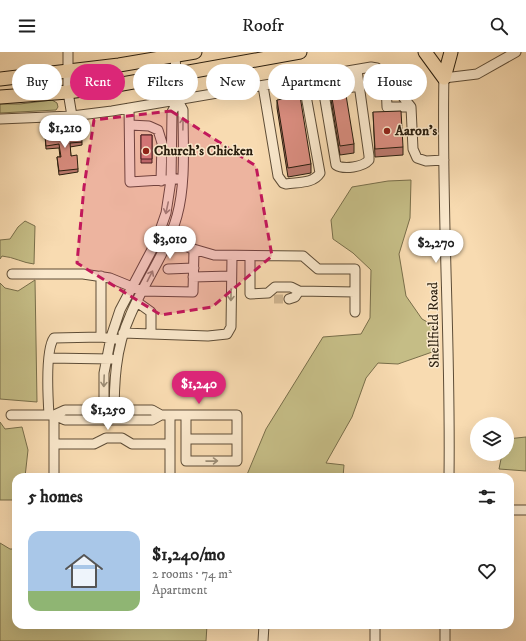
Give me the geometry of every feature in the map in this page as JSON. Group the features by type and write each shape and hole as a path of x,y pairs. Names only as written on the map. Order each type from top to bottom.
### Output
{"highway":[{"path":"0,79 68,72 195,52"},
{"path":"425,52 444,78"},
{"path":"444,78 451,52"},
{"path":"198,71 295,53"},
{"path":"0,97 68,92 133,82"}],"street":[{"path":"68,52 68,92 72,116"},
{"name":"Shellfield Road","path":"444,52 444,160 450,404 449,473"},
{"path":"444,78 477,74 516,52"},
{"path":"175,56 176,64"},
{"path":"324,100 336,165 343,168 364,164 368,160 369,156 356,70 363,69"},
{"path":"0,119 72,116 178,101 268,85"},
{"path":"263,86 268,99"},
{"path":"355,87 359,86"},
{"path":"268,100 278,176 283,183 286,184 312,180 317,178 320,174 303,100"},
{"path":"387,100 387,107 411,108"},
{"path":"405,100 411,108 413,149 417,158 426,160 444,160"},
{"path":"114,420 116,360 122,337 137,302 169,239 177,216 182,178 183,110 178,101"},
{"path":"104,420 106,358 111,338 120,310 159,235 168,208 171,180 172,112 178,101"},
{"path":"129,108 130,182 161,181 182,178"},
{"path":"130,125 149,126 158,130 162,144 161,181"},
{"path":"159,235 194,250 214,256 303,256 318,269 355,269 355,312"},
{"path":"12,274 83,274 101,276 142,292 192,292 194,250"},
{"path":"54,473 54,444 51,415 49,358 51,342 54,338 111,338 151,334 208,336 226,334 231,327 232,256"},
{"path":"250,256 250,294 271,296 275,287 291,287 299,291 354,292"},
{"path":"168,269 231,276"},
{"path":"101,276 101,337"},
{"path":"289,299 295,297 299,291"},
{"path":"137,302 151,312 151,334"},
{"path":"49,358 106,358 116,360"},
{"path":"51,415 65,410 152,410 165,415 186,415 236,415 237,460 186,461 186,415"},
{"path":"12,415 51,415 65,420 152,420 165,415"},
{"path":"165,415 170,444 170,473"},
{"path":"54,444 94,444 106,438 122,438 132,444 170,444"},
{"path":"186,440 237,439"},
{"path":"514,510 526,510"},
{"path":"263,641 264,629"},
{"path":"375,629 375,641"},
{"path":"445,629 445,641"}],"highlighted area":[{"path":"171,111 256,166 272,256 212,307 161,315 77,263 84,187 94,120"}],"shaded area":[{"path":"52,100 57,103 58,107 56,110 0,113 0,104 20,104"},
{"path":"411,180 410,218 399,254 406,296 422,319 438,328 438,350 398,364 378,363 366,378 352,417 326,463 344,465 343,473 248,473 266,429 323,337 361,334 370,318 371,270 353,253 333,239 331,220 352,187 388,181"},
{"path":"25,221 35,226 34,264 2,256 0,259 0,240 10,239 18,227"},
{"path":"35,280 37,402 0,399 0,283 5,288 18,291"},
{"path":"0,422 5,429 22,427 28,450 25,473 12,473 12,500 0,500"},
{"path":"526,437 526,471 499,469 501,461 514,461 514,438"},
{"path":"0,543 12,549 12,629 207,629 206,641 0,641"}],"building":[{"path":"277,100 301,100 311,164 288,168"},
{"path":"332,100 347,100 354,144 340,146"},
{"path":"401,111 403,147 375,149 373,112"},
{"path":"81,131 82,142 70,143 71,156 77,155 78,169 59,171 57,157 61,157 59,144 46,146 45,135"},
{"name":"Church's Chicken","path":"141,135 152,135 152,159 141,159"}],"tunnel":[{"path":"274,299 289,299"}],"place":[{"name":"Aaron's","path":"387,131"},
{"name":"Church's Chicken","path":"146,151"}]}
